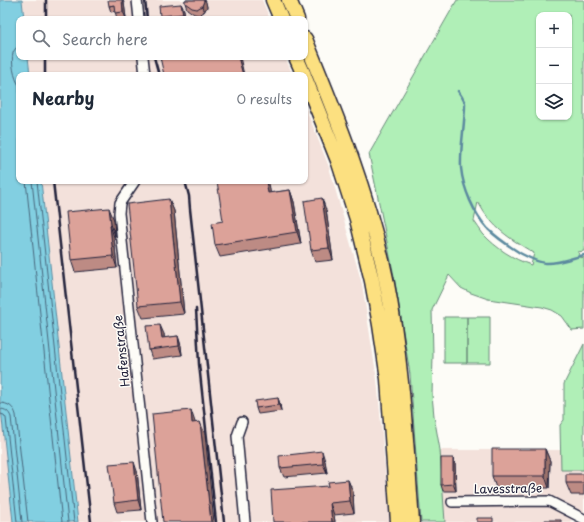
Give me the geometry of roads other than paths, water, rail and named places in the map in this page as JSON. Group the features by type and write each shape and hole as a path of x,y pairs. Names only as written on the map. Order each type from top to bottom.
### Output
{"main road":[{"path":"273,0 280,16"},
{"path":"289,0 296,16"},
{"path":"308,47 346,143 371,216 386,278 401,378 412,522"},
{"path":"297,60 303,72"},
{"path":"308,86 355,212 372,281 388,378 398,522"}],"street":[{"path":"137,0 139,16"},
{"path":"143,60 145,72"},
{"name":"Hafenstraße","path":"133,184 120,204 119,213 152,522"},
{"path":"242,422 237,436 245,522"},
{"name":"Lavesstraße","path":"452,502 549,501 584,519"}],"water":[{"path":"0,0 22,0 24,16 16,16 16,60 28,60 30,72 16,72 16,184 41,184 78,522 13,522 0,400"}],"waterway":[{"path":"458,91 465,103 461,160 462,176 470,200 483,223 507,245 538,262 555,263 584,255"}],"railway":[{"path":"46,0 46,16"},
{"path":"145,0 147,16"},
{"path":"45,60 45,72"},
{"path":"155,60 158,72"},
{"path":"53,184 91,522"},
{"path":"186,184 189,196 224,522"},
{"path":"196,309 199,364 216,522"}]}
